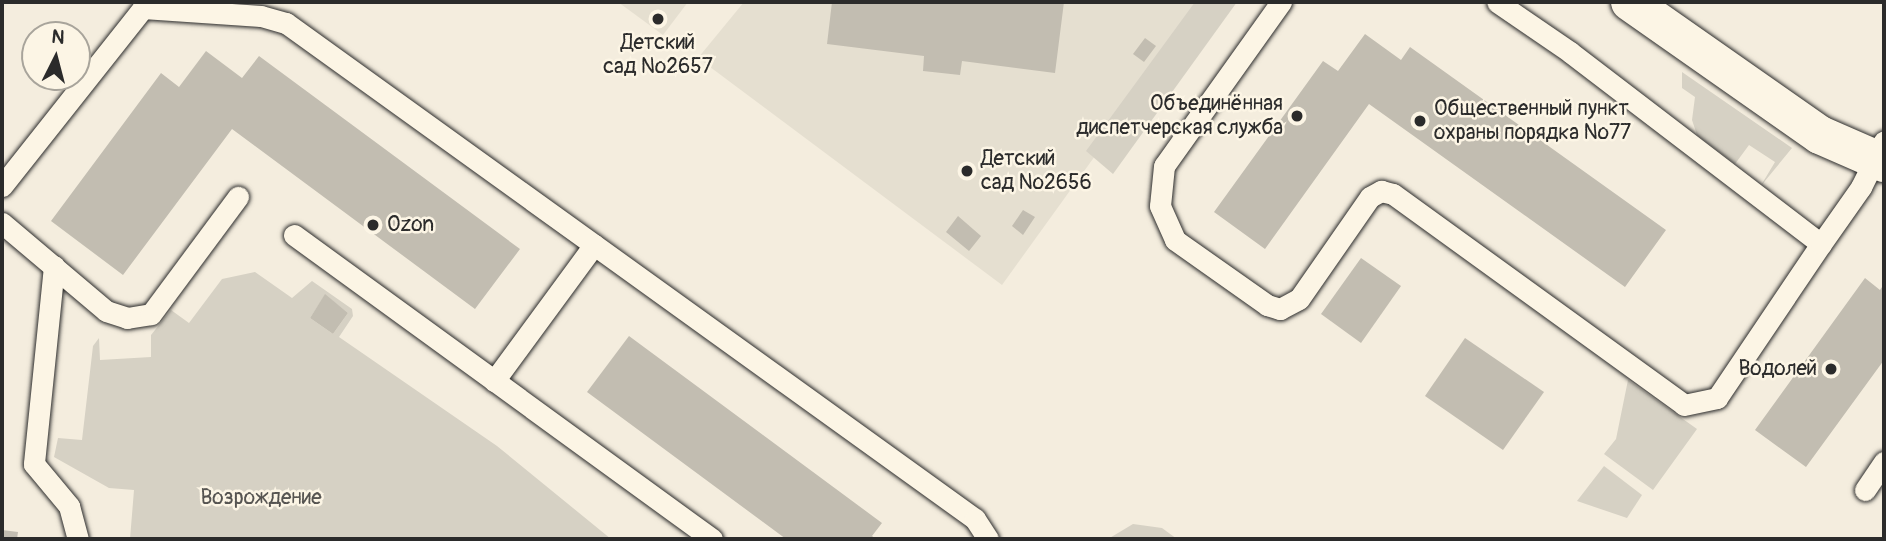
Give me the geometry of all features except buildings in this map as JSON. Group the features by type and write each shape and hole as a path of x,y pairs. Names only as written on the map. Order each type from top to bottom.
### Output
{"street":[{"path":"1630,2 1799,121 1882,155"}],"lane":[{"path":"1281,2 1164,166 1159,187 1164,224 1175,240 1267,305 1280,309 1299,299 1370,197 1381,191 1393,194 1685,405 1699,405 1717,398 1882,155"},
{"path":"1497,2 1570,52 1821,244"},
{"path":"2,186 143,8 261,16 286,23 975,519 988,539"},
{"path":"2,223 106,311 127,318 151,314 238,197"},
{"path":"294,235 712,539"},
{"path":"494,381 594,245"},
{"path":"54,267 34,464 69,506 78,539"},
{"path":"1865,490 1884,462"}],"shaded area":[{"name":"Детский сад №2657","path":"618,2 688,2 663,35"},
{"name":"Детский сад №2656","path":"744,2 1206,2 1002,285 698,58"}],"green space":[{"path":"1195,2 1237,2 1113,174 1086,151"},
{"path":"1682,72 1792,148 1760,187 1775,162 1749,145 1735,164 1697,135 1692,120 1695,97 1682,88"},
{"name":"Возрождение","path":"255,272 292,298 312,281 352,309 353,316 339,337 497,446 611,539 130,539 134,490 109,488 54,457 58,438 82,440 93,346 99,338 100,360 151,357 151,335 171,310 189,323 222,279","holes":["325,295 348,313 333,334 310,318"]},
{"path":"1628,380 1697,429 1653,490 1604,454 1616,439"},
{"path":"1604,466 1642,495 1627,518 1577,501"},
{"path":"1133,524 1162,528 1177,539 1108,539"}],"place":[{"name":"Детский сад №2657","path":"658,19"},
{"name":"Объединённая диспетчерская служба","path":"1297,116"},
{"name":"Общественный пункт охраны порядка №77","path":"1420,121"},
{"name":"Детский сад №2656","path":"967,171"},
{"name":"Ozon","path":"373,225"},
{"name":"Водолей","path":"1831,369"}]}
